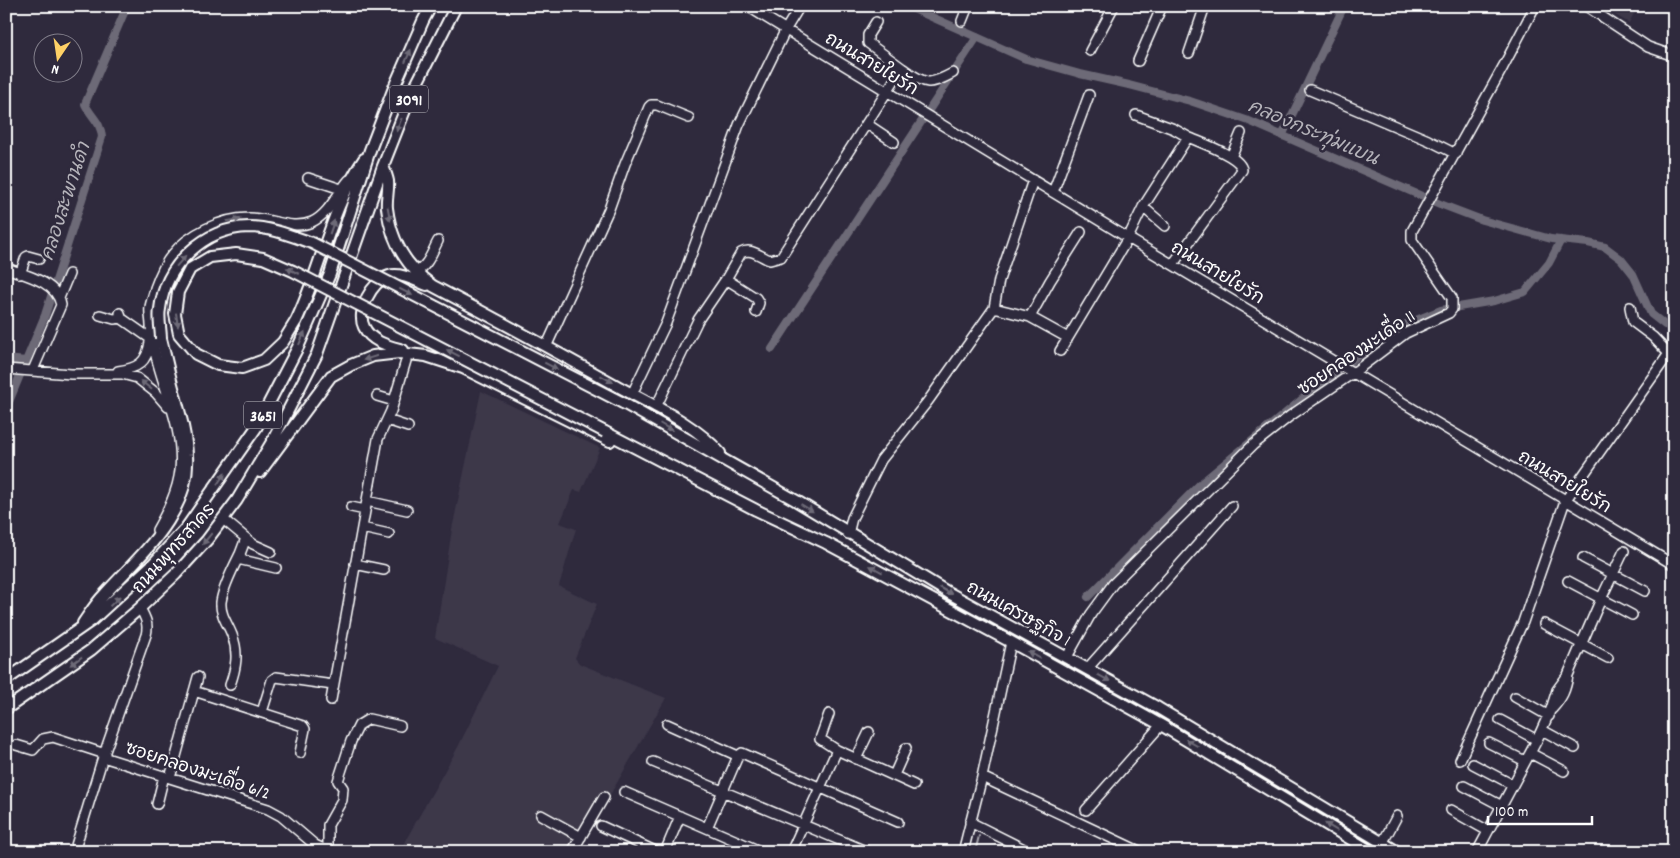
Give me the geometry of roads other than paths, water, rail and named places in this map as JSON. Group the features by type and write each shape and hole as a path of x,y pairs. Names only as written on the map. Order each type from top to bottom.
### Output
{"main road":[{"name":"3091","path":"353,175 370,150 395,85 431,6"},
{"name":"3091","path":"383,166 411,95 456,6"},
{"name":"ถนนพุทธสาคร","path":"6,680 77,632 106,609 152,565 186,528 256,428 299,345 330,274 370,150"},
{"name":"ถนนพุทธสาคร","path":"6,709 91,650 140,608 178,572 207,540 237,500 273,440 317,354 383,166"},
{"path":"383,166 388,181 387,209 395,240 405,260 416,272 448,294 547,345 656,407 706,439 727,461"},
{"name":"ถนนเศรษฐกิจ 1","path":"353,175 338,211 308,295 296,322 283,342 264,360 242,368 218,365 196,354 179,334 175,314 178,292 190,270 210,257 236,254 262,258 293,271 605,432 704,483 826,543 1011,642 1152,719 1372,852"},
{"name":"ถนนเศรษฐกิจ 1","path":"77,632 102,597 148,548 170,518 183,491 188,471 184,427 154,337 167,281 179,260 200,243 224,231 249,227 279,232 312,244 623,402 727,461 948,593 1158,708 1398,852"},
{"path":"448,294 413,280 390,276 374,286 365,302 362,318 364,327 373,338 386,346 463,368 675,474 704,483"},
{"path":"237,500 271,459 331,376 351,365 374,356 399,353 426,356"},
{"path":"1152,719 1158,708"}],"street":[{"name":"ถนนสายใยรัก","path":"747,6 1128,238 1674,565"},
{"path":"632,394 666,323 739,125 786,29 800,6"},
{"path":"962,21 968,6"},
{"path":"1090,51 1114,6"},
{"path":"1138,61 1162,6"},
{"path":"1189,53 1205,6"},
{"name":"ซอยคลองมะเดื่อ 11","path":"1067,657 1091,614 1113,584 1253,445 1406,333 1449,313 1452,308 1452,298 1412,240 1412,231 1456,154 1535,6"},
{"path":"1586,6 1648,47 1674,56"},
{"path":"876,22 868,35 868,43 920,80 931,83 953,73"},
{"path":"656,407 698,320 726,280 741,252 752,251 770,260 780,257 902,68"},
{"path":"1310,90 1428,140 1456,154"},
{"path":"1053,192 1089,95"},
{"path":"547,345 609,209 625,164 649,107 657,105 689,118"},
{"path":"1136,115 1174,129 1230,156 1242,166 1240,175 1173,264"},
{"path":"867,124 894,142"},
{"path":"1230,156 1241,133"},
{"path":"1060,351 1128,238 1143,207 1188,137"},
{"path":"148,548 167,511 176,489 180,471 180,454 173,416 152,340 154,337 150,308 158,277 172,254 195,235 221,222 249,218 294,225 304,225 312,222 325,212 353,175"},
{"path":"308,178 341,189"},
{"path":"848,534 852,518 881,460 928,401 994,308 1000,280 1033,180"},
{"path":"1143,207 1165,226"},
{"path":"1030,317 1046,287 1081,232"},
{"path":"416,272 423,269 426,265 438,241"},
{"path":"20,274 26,257 39,259"},
{"path":"6,268 47,285 60,298"},
{"path":"33,370 61,305 60,298 69,274"},
{"path":"726,280 756,298 759,303 756,312"},
{"path":"1460,760 1523,622 1565,501 1671,357 1654,337 1633,322 1630,307"},
{"path":"994,308 1030,317 1068,338"},
{"path":"100,316 114,318 120,315 154,337"},
{"path":"108,373 135,368 148,354 154,337"},
{"path":"331,700 378,440 394,401 408,354"},
{"path":"6,369 71,374 108,373 137,378 160,396 173,416"},
{"path":"377,396 394,401"},
{"path":"387,420 408,427"},
{"path":"351,507 366,505 407,510"},
{"path":"1087,669 1232,506"},
{"path":"223,519 253,544 271,552"},
{"path":"362,528 389,534"},
{"path":"230,685 237,664 233,636 223,617 221,602 246,538"},
{"path":"1477,852 1550,712 1567,686 1568,675 1581,643 1624,551"},
{"path":"240,554 242,560 276,568"},
{"path":"1583,558 1645,591"},
{"path":"356,564 384,570"},
{"path":"1568,581 1632,615"},
{"path":"74,852 104,755 148,628 140,608"},
{"path":"1544,624 1608,658"},
{"path":"963,852 982,777 1011,642"},
{"path":"157,804 198,677"},
{"path":"262,712 272,680 276,677 333,685"},
{"path":"194,691 303,726 305,729 300,753"},
{"path":"1515,697 1550,712"},
{"path":"829,714 820,740 837,750 914,785"},
{"path":"329,851 328,825 342,800 344,788 338,781 351,741 359,725 369,719 400,726"},
{"path":"1500,720 1537,740"},
{"path":"667,724 738,756"},
{"path":"1086,810 1161,725"},
{"path":"1542,730 1575,748"},
{"path":"856,759 868,732"},
{"name":"ซอยคลองมะเดื่อ 6/2","path":"16,745 33,750 43,739 53,737 167,777 276,812 309,840 329,851"},
{"path":"1489,742 1564,771"},
{"path":"894,775 906,748"},
{"path":"791,852 837,750"},
{"path":"706,828 738,756 742,753 898,822"},
{"path":"653,762 868,852"},
{"path":"1473,764 1513,784"},
{"path":"982,777 1141,852"},
{"path":"1464,786 1502,806"},
{"path":"624,792 762,852"},
{"path":"572,852 604,796"},
{"path":"1451,810 1488,831"},
{"path":"541,815 581,837"},
{"path":"665,852 680,816"},
{"path":"1383,842 1397,816"},
{"path":"970,822 1030,852"},
{"path":"601,826 657,852"}],"waterway":[{"name":"คลองสะพานดำ","path":"6,409 45,315 102,137 98,123 85,104 127,6"},
{"name":"คลองกระทุ่มแบน","path":"907,6 1026,59 1190,101 1249,121 1440,204 1482,220 1551,239 1605,247 1621,259 1633,274 1651,314 1665,325 1674,327"},
{"path":"1282,136 1344,6"},
{"path":"772,349 977,37"},
{"path":"1088,597 1200,484 1300,401 1389,331 1441,310 1494,301 1525,292 1549,263 1561,240"},
{"path":"6,359 26,361"},
{"path":"975,852 979,836"}]}
